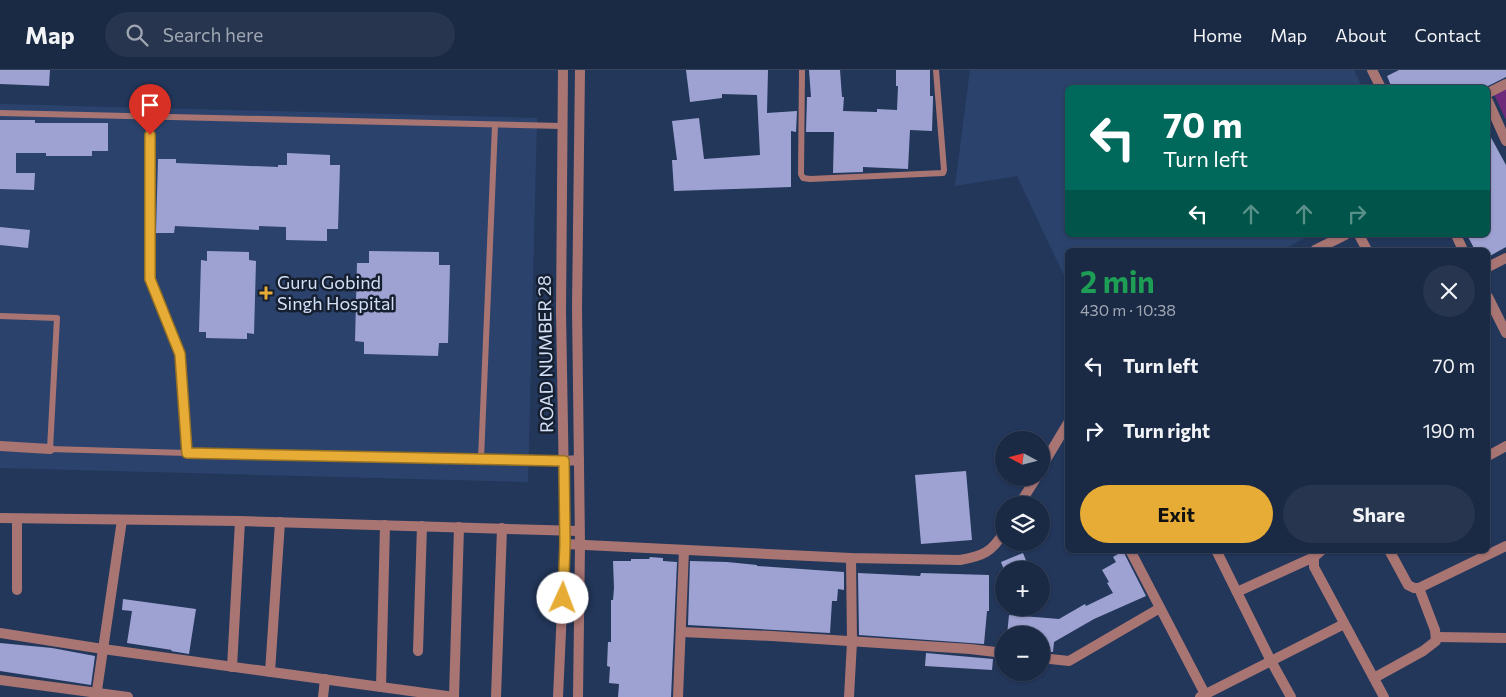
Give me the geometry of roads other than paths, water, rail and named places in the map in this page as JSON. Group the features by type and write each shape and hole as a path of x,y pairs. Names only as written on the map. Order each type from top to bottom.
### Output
{"street":[{"name":"ROAD NUMBER 28","path":"558,697 565,544 561,312 563,70"},
{"name":"ROAD NUMBER 28","path":"578,697 580,544 577,308 580,70"},
{"path":"1372,70 1380,85"},
{"path":"1490,92 1506,84"},
{"path":"1490,105 1506,141"},
{"path":"1319,248 1341,237"},
{"path":"1490,265 1506,258"},
{"path":"1490,301 1506,334"},
{"path":"1050,454 1065,430"},
{"path":"0,446 50,449"},
{"path":"1490,455 1506,446"},
{"path":"564,461 579,460"},
{"path":"0,518 240,521 565,529 579,531"},
{"path":"17,590 18,519"},
{"path":"96,695 122,520"},
{"path":"232,667 240,521"},
{"path":"270,672 280,522"},
{"path":"381,687 385,525"},
{"path":"418,651 422,526"},
{"path":"0,633 454,697 459,527"},
{"path":"496,697 502,528"},
{"path":"565,544 851,558 960,560 976,557 995,546"},
{"path":"1391,553 1408,585 1419,588 1506,546"},
{"path":"678,697 684,550"},
{"path":"1132,553 1203,696 1344,624"},
{"path":"1218,553 1291,697"},
{"path":"1237,592 1318,553"},
{"path":"1318,553 1314,567 1384,697"},
{"path":"849,697 852,642 851,558"},
{"path":"1374,678 1433,645 1436,637 1419,588"},
{"path":"1050,659 1069,661 1160,608"},
{"path":"682,632 995,652"},
{"path":"1436,637 1506,638"},
{"path":"324,697 325,679"},
{"path":"0,680 96,695 128,697"}],"lane":[{"path":"802,70 801,174 803,178 810,180 943,173 936,70"},
{"path":"0,113 562,126"},
{"path":"151,117 150,279 180,354 187,453"},
{"path":"481,459 494,124"},
{"path":"0,316 57,318 50,449 564,461"}],"place":[{"name":"Guru Gobind Singh Hospital","path":"266,293"}]}
